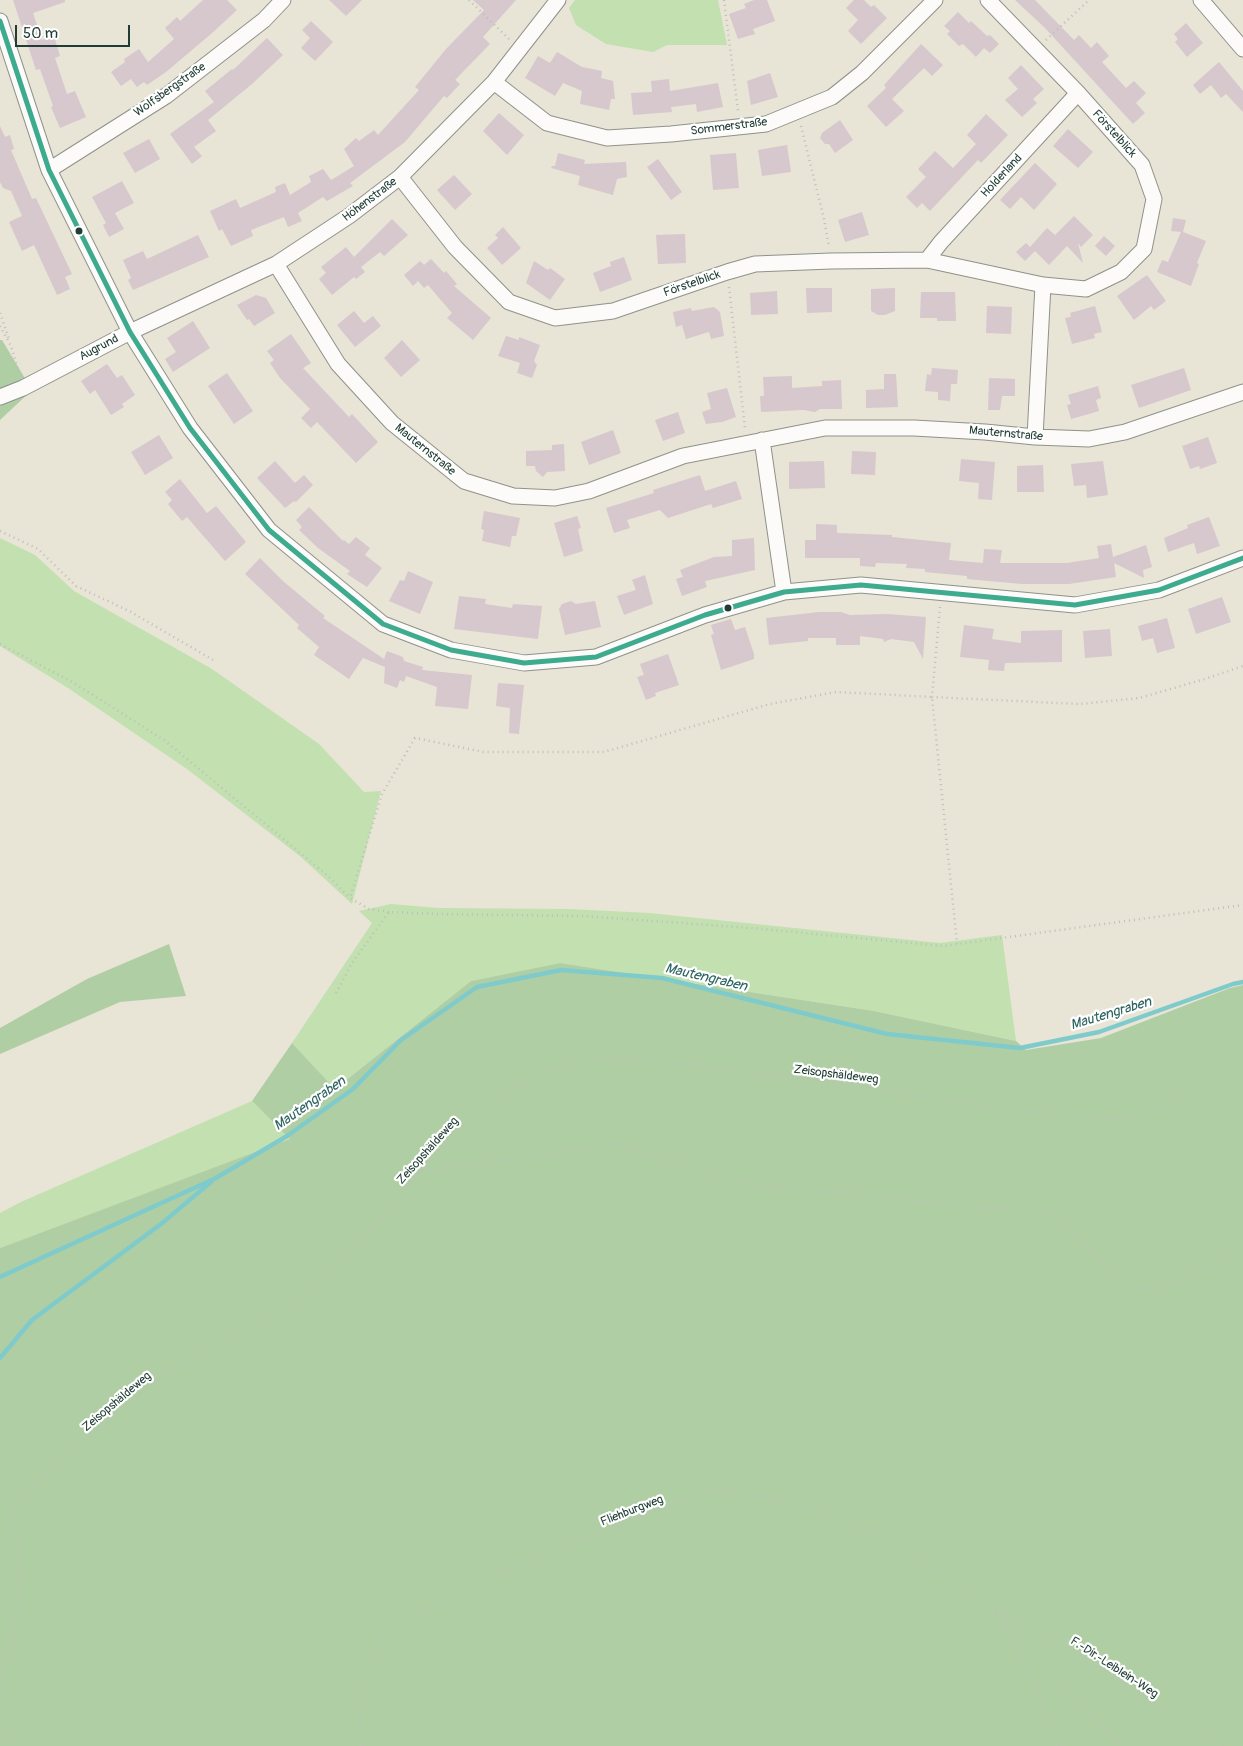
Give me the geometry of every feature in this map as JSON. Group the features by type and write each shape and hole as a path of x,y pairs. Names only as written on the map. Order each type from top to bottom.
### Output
{"street":[{"name":"Wolfsbergstraße","path":"49,170 166,96 264,20 283,0"},
{"name":"Höhenstraße","path":"130,332 276,264 349,216 400,177 494,82 558,0"},
{"name":"Sommerstraße","path":"494,82 547,122 607,138 740,128 766,124 832,96 862,73 935,0"},
{"name":"Förstelblick","path":"400,177 455,247 509,302 555,318 613,311 755,264 927,260 1043,285 1086,289 1121,272 1144,249 1154,198 1142,164 1078,93 988,0"},
{"path":"1201,0 1243,49"},
{"path":"0,21 49,170 130,332"},
{"name":"Holderland","path":"927,260 940,242 1078,93"},
{"name":"Mauternstraße","path":"276,264 338,364 392,423 464,481 513,496 555,498 589,491 682,456 825,428 914,428 986,432 1035,438 1089,439 1126,432 1243,392"},
{"path":"1035,438 1043,285"},
{"name":"Augrund","path":"0,397 23,388 130,332 190,428 269,530 384,624 451,650 524,664 596,657 704,615 784,592 861,585 1075,605 1159,590 1243,558"},
{"path":"762,440 784,592"}],"path":[{"path":"469,0 519,48"},
{"path":"724,0 740,128"},
{"path":"1036,50 1089,0"},
{"path":"798,112 824,219 831,261"},
{"path":"727,272 747,442"},
{"path":"0,313 23,388"},
{"path":"0,326 11,346"},
{"path":"0,531 38,549 76,586 131,612 213,660"},
{"path":"941,593 932,697 957,944"},
{"path":"0,644 74,683 164,740 328,876 350,898 369,908 389,912 437,914 583,916 751,928 943,946 1243,905"},
{"path":"350,898 382,794 415,738 484,752 604,752 770,704 836,692 1080,704 1139,698 1243,666"},
{"path":"336,993 352,963 389,912"},
{"name":"Zeisopshäldeweg","path":"0,1706 1,1675 14,1635 20,1573 14,1512 45,1475 164,1374 280,1310 317,1286 356,1246 454,1132 503,1092 541,1074 577,1061 632,1058 865,1087 1024,1112 1131,1120 1186,1093 1207,1069 1243,1042"},
{"path":"419,1172 618,1144 747,1184 1049,1213 1128,1284 1158,1292 1243,1249"},
{"name":"Fliehburgweg","path":"363,1746 357,1696 388,1632 481,1580 717,1487 801,1506 887,1537 994,1608"},
{"path":"994,1608 1014,1642 1045,1707 1060,1746"},
{"path":"994,1608 1122,1746"},
{"name":"F.-Dir.-Leiblein-Weg","path":"994,1608 1057,1642 1188,1726 1223,1746"},
{"path":"0,1723 10,1746"}],"green space":[{"path":"575,0 718,0 727,45 667,45 653,52 606,44 576,25 569,8"},
{"path":"0,340 2,340 32,390 0,420"},
{"path":"0,538 35,555 74,591 212,669 319,744 364,792 381,791 352,904 301,857 187,769 68,688 0,646"},
{"path":"391,904 438,908 569,909 649,913 940,943 1002,935 1016,1041 874,1011 560,963 471,981 335,1089 292,1043 372,923 359,911"},
{"path":"169,944 186,996 120,1002 0,1054 0,1028 87,979"},
{"path":"560,963 874,1011 1016,1041 1026,1050 1101,1038 1230,988 1243,985 1243,1746 0,1746 0,1248 290,1139 252,1101 292,1043 335,1089 471,981"},
{"path":"252,1101 291,1139 0,1248 0,1213 21,1202"}],"building":[{"path":"13,0 65,0 65,2 33,13 42,40 54,36 60,56 55,58 67,94 75,91 86,117 60,128 51,107 53,106 40,69 36,70"},
{"path":"203,0 227,0 237,10 166,72 147,85 144,82 137,87 131,79 121,86 111,72 125,62 124,59 139,49 148,62 174,39 165,28 177,17 180,21"},
{"path":"329,0 362,0 346,16"},
{"path":"473,0 516,0 483,37 490,44 455,80 460,84 447,98 444,96 405,142 350,183 353,186 327,201 323,197 298,213 302,221 288,227 284,217 251,230 253,236 231,246 222,229 219,231 210,211 236,199 240,208 276,192 275,187 285,183 290,195 311,182 309,176 323,169 331,180 354,166 344,149 356,138 359,141 374,130 378,135 419,90 415,87 446,49 484,10"},
{"path":"754,0 767,0 775,21 753,29 755,34 738,39 729,14 746,8 744,4"},
{"path":"854,0 864,0 871,7 874,5 887,18 861,44 848,31 858,20 846,8"},
{"path":"1015,0 1035,0 1074,40 1079,35 1091,48 1097,42 1109,56 1102,62 1126,88 1134,81 1146,93 1136,103 1145,113 1133,124 1045,28"},
{"path":"958,12 969,23 971,21 999,44 990,53 984,48 976,57 963,44 959,46 947,34 950,31 944,26"},
{"path":"311,21 333,42 315,61 301,48 310,38 302,30"},
{"path":"1186,23 1203,43 1187,57 1175,42 1178,39 1174,34"},
{"path":"267,38 283,55 252,84 208,120 216,131 194,147 202,156 192,164 170,134 214,102 205,91 233,70"},
{"path":"921,44 943,65 932,76 924,68 892,99 904,111 886,127 867,106 886,88 884,85"},
{"path":"557,52 582,67 602,71 601,78 613,81 615,99 611,99 609,110 580,104 582,91 563,83 555,96 525,78 538,56 550,63"},
{"path":"1219,62 1243,91 1243,112 1226,94 1221,98 1211,85 1200,94 1193,85"},
{"path":"1021,65 1044,89 1033,99 1037,103 1022,117 1005,100 1018,89 1008,78"},
{"path":"770,73 778,97 751,105 747,81"},
{"path":"669,79 670,91 718,83 723,107 697,112 696,104 671,107 672,112 633,115 631,93 652,92 651,81"},
{"path":"499,113 524,135 507,155 483,131"},
{"path":"986,114 1008,135 981,163 978,160 930,211 922,203 917,208 906,197 926,177 918,169 935,151 953,168 976,144 967,135"},
{"path":"840,120 853,140 835,153 829,144 825,144 820,138 822,133"},
{"path":"0,126 5,137 10,135 14,149 11,150 32,199 36,198 72,274 65,277 70,289 57,295 34,245 22,251 9,222 22,216 11,191 3,188 0,182"},
{"path":"1068,129 1093,152 1078,168 1053,146"},
{"path":"149,139 160,159 135,173 123,153"},
{"path":"787,145 791,172 762,176 758,150"},
{"path":"558,153 585,160 584,164 626,162 627,177 617,179 613,195 578,185 580,176 551,168 555,166"},
{"path":"736,153 739,188 713,190 710,155"},
{"path":"658,159 682,192 671,200 647,167"},
{"path":"1035,163 1057,184 1034,210 1021,197 1010,209 1000,200"},
{"path":"454,175 472,194 455,210 437,190"},
{"path":"122,181 134,203 115,213 124,229 109,237 103,225 106,223 92,197"},
{"path":"862,212 869,235 845,242 838,220"},
{"path":"1074,216 1093,235 1081,247 1078,243 1083,263 1067,246 1049,265 1035,251 1025,261 1016,252 1026,243 1030,247 1047,228 1055,235"},
{"path":"1173,218 1186,220 1183,232 1206,241 1197,263 1199,264 1191,286 1157,272 1162,260 1168,262 1181,232 1171,231"},
{"path":"392,219 408,235 384,256 380,252 361,267 365,272 356,279 354,277 332,295 319,279 326,273 321,267 346,247 354,257"},
{"path":"503,227 521,248 502,265 487,248 498,238 495,235"},
{"path":"685,234 686,263 658,264 656,235"},
{"path":"198,235 209,257 133,290 128,280 131,278 123,260 143,251 147,259"},
{"path":"1104,236 1115,246 1106,256 1095,246"},
{"path":"624,257 632,280 600,292 593,273 611,266 610,262"},
{"path":"431,259 444,273 446,271 457,284 454,286 491,318 473,340 447,318 452,313 428,285 424,288 418,281 413,286 404,275 420,261 424,265"},
{"path":"534,261 548,270 550,268 565,279 550,300 526,283"},
{"path":"1147,275 1166,301 1154,310 1151,306 1134,320 1117,296"},
{"path":"806,288 832,288 832,312 807,313"},
{"path":"895,288 895,311 885,315 878,315 871,311 871,289"},
{"path":"777,291 778,314 751,315 750,293"},
{"path":"921,292 955,292 956,321 937,321 937,318 920,318"},
{"path":"256,295 266,298 275,313 254,326 249,319 247,320 237,305"},
{"path":"987,306 1012,307 1011,334 986,333"},
{"path":"1095,306 1102,332 1094,334 1095,338 1072,344 1065,318 1071,317 1070,313"},
{"path":"714,307 720,312 724,336 711,339 709,332 686,339 682,325 676,327 673,312 691,308 692,311"},
{"path":"354,311 364,323 373,316 381,326 355,347 337,325"},
{"path":"193,321 210,348 173,372 165,359 176,352 167,338"},
{"path":"291,334 311,363 303,368 349,417 352,414 378,442 356,463 317,422 311,428 301,418 310,409 280,378 270,363 274,360 267,351"},
{"path":"506,336 519,340 519,337 540,345 534,361 537,365 532,378 517,373 520,363 498,356"},
{"path":"402,340 420,360 401,377 384,358"},
{"path":"107,364 117,378 122,375 135,395 122,404 124,407 111,415 95,390 90,394 81,381"},
{"path":"932,368 958,370 957,384 951,384 950,401 938,400 938,392 925,391 927,374 931,375"},
{"path":"1184,368 1191,390 1139,408 1131,385"},
{"path":"227,373 253,411 234,424 208,386"},
{"path":"884,374 896,374 898,407 866,408 866,390 884,389"},
{"path":"792,376 792,388 822,386 822,381 841,380 842,409 820,409 815,412 804,410 761,412 760,396 764,396 763,377"},
{"path":"989,378 1015,379 1015,396 1002,396 1000,410 988,410"},
{"path":"1098,386 1101,398 1096,400 1099,411 1071,419 1067,405 1071,404 1068,395"},
{"path":"727,388 736,417 722,422 706,424 702,412 711,409 707,393"},
{"path":"678,412 685,433 663,441 655,420"},
{"path":"613,430 621,453 589,465 581,442"},
{"path":"159,435 173,458 145,475 131,452"},
{"path":"1208,437 1217,463 1200,469 1199,466 1190,469 1182,446"},
{"path":"564,444 565,471 547,472 543,477 536,471 535,466 526,466 526,451 552,450 552,445"},
{"path":"852,451 876,452 875,475 851,474"},
{"path":"961,459 995,462 992,500 978,499 979,483 959,481"},
{"path":"275,461 295,483 304,475 313,485 296,502 294,501 285,508 257,478"},
{"path":"824,461 825,488 789,489 789,462"},
{"path":"1103,461 1108,495 1087,498 1086,485 1074,486 1071,464"},
{"path":"1043,465 1044,492 1017,492 1017,466"},
{"path":"700,475 705,491 736,481 742,499 713,508 711,504 668,518 660,510 627,520 630,528 614,533 606,508 654,493 653,490"},
{"path":"180,479 207,513 216,506 246,542 225,561 187,517 182,521 168,504 172,500 165,492"},
{"path":"309,507 343,541 349,544 356,537 370,548 365,555 382,568 367,587 347,574 350,571 318,548 299,530 302,527 296,520"},
{"path":"484,511 520,518 516,536 512,536 510,547 482,541 484,530 481,529"},
{"path":"577,516 581,528 578,529 583,551 564,557 554,523"},
{"path":"1209,517 1220,546 1197,554 1194,543 1168,552 1164,538 1188,528 1187,525"},
{"path":"816,524 837,525 837,533 892,535 892,537 951,543 949,560 983,563 984,549 1002,550 1000,563 1067,563 1099,558 1097,546 1111,544 1113,557 1146,545 1152,567 1143,570 1144,578 1114,563 1116,577 1069,584 1022,584 967,579 967,576 925,572 925,569 906,568 907,564 876,563 875,567 860,566 860,558 805,558 805,540 816,540"},
{"path":"754,538 755,570 705,581 707,587 682,596 676,579 683,577 680,570 714,557 732,556 732,540"},
{"path":"260,558 284,582 325,616 323,618 384,659 387,651 403,657 404,661 423,667 422,670 472,675 468,709 435,706 437,687 406,676 404,682 400,680 397,688 384,683 385,667 363,658 349,679 314,655 319,647 297,628 299,625 245,574"},
{"path":"408,571 433,582 420,614 389,601 400,580 404,581"},
{"path":"645,575 653,604 624,615 617,596 636,590 632,580"},
{"path":"459,596 486,599 485,604 512,608 513,604 542,606 538,639 454,629"},
{"path":"1222,597 1231,622 1196,634 1188,609"},
{"path":"571,601 576,604 595,601 601,627 565,635 559,609 562,604"},
{"path":"819,612 841,612 850,615 887,614 926,617 923,659 914,642 891,639 884,642 883,639 860,636 860,645 836,645 836,638 808,638 808,641 769,645 766,618"},
{"path":"1167,618 1175,648 1157,653 1153,638 1142,641 1138,626"},
{"path":"731,619 735,630 745,627 754,659 721,670 711,635 714,634 711,625"},
{"path":"964,625 994,629 992,639 1021,643 1021,631 1062,630 1062,662 1005,663 1004,671 988,670 989,660 960,657"},
{"path":"1110,629 1112,656 1085,658 1083,631"},
{"path":"668,654 679,685 655,693 656,696 646,700 637,677 644,675 640,664"},
{"path":"498,683 524,685 519,734 509,733 510,708 496,706"}],"waterway":[{"name":"Mautengraben","path":"0,1277 216,1178 287,1136 353,1089 401,1040 477,987 561,970 662,978 887,1034 1020,1048 1099,1032 1243,982"},
{"name":"Mautengraben","path":"0,1358 32,1320 161,1224 211,1182"}],"transit line":[{"path":"0,21 49,170 130,332 190,428 269,530 383,624 451,650 524,663 596,657 705,615 784,592 861,585 1075,605 1159,590 1243,558"}]}
